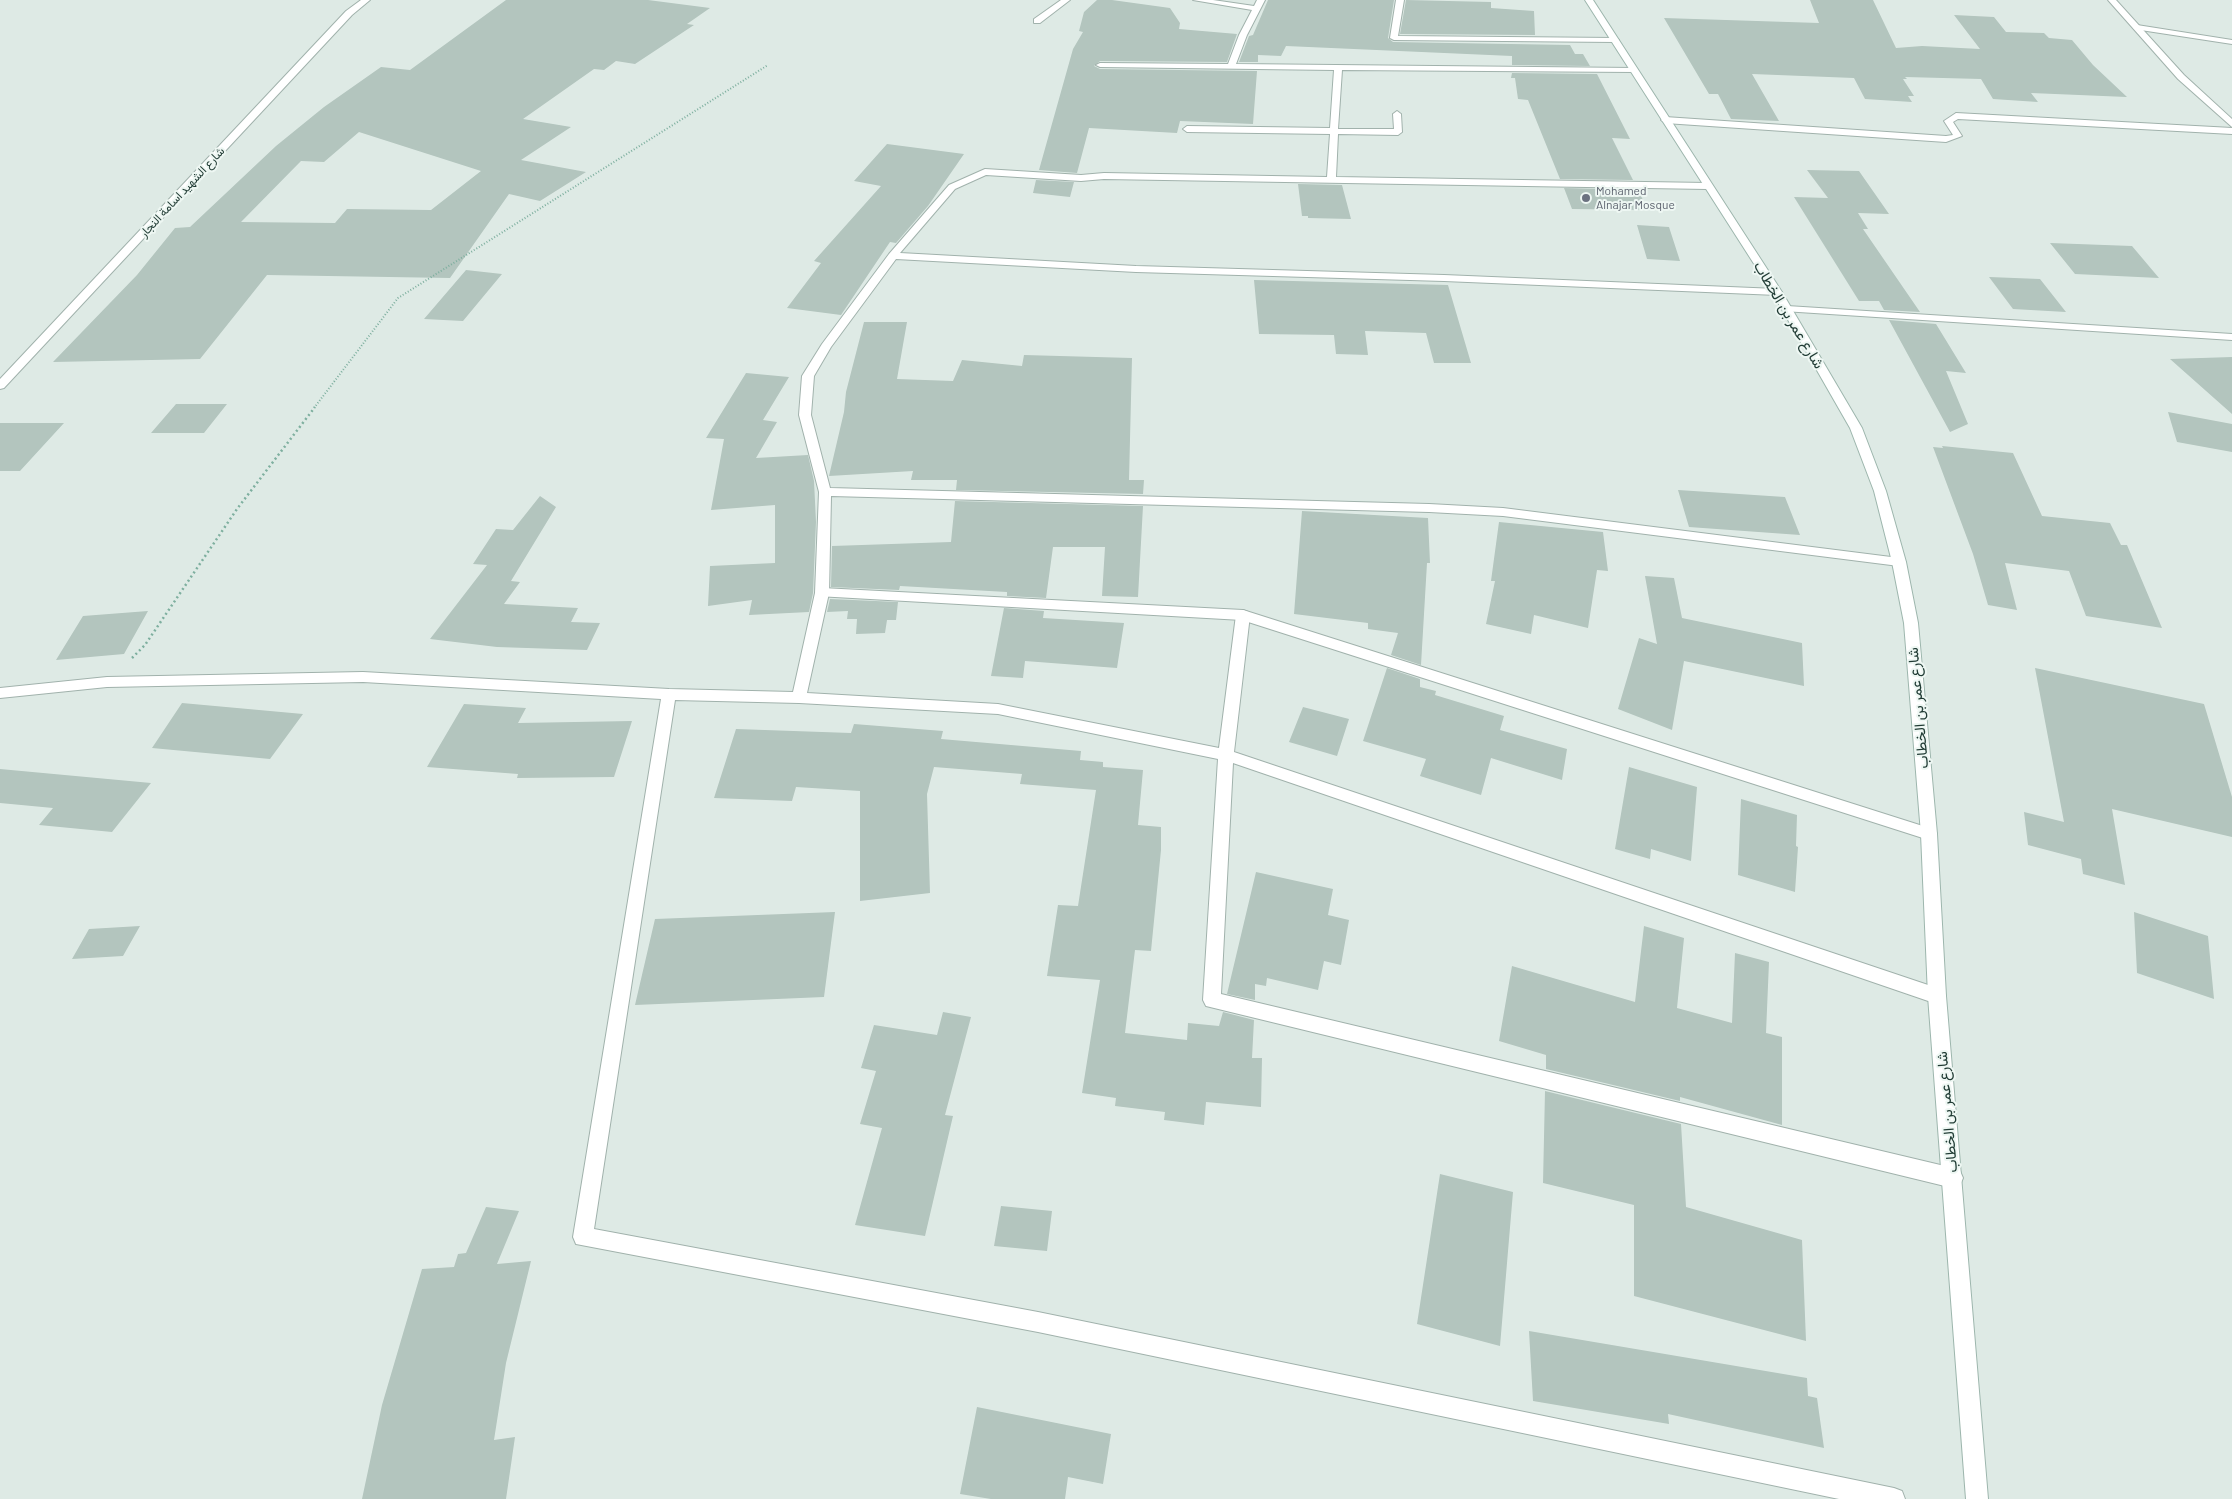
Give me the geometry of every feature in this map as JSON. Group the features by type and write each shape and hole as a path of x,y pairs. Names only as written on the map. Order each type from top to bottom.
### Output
{"street":[{"name":"شارع الشهيد اسامة النجار","path":"0,386 349,13 366,0"},
{"path":"1037,21 1066,0"},
{"path":"1196,0 1256,8"},
{"path":"1232,65 1243,35 1260,0"},
{"path":"1400,0 1394,38 1615,40"},
{"name":"شارع عمر بن الخطاب","path":"1589,0 1777,292 1856,428 1880,491 1899,562 1911,623 1929,834 1937,996 1953,1178 1977,1499"},
{"path":"2112,0 2181,77 2232,124"},
{"path":"2137,27 2232,42"},
{"path":"1100,65 1634,70"},
{"path":"1331,180 1338,67"},
{"path":"1187,129 1398,132 1397,114"},
{"path":"1665,120 1946,139 1958,136 1948,121 1956,116 2232,131"},
{"path":"798,698 822,593 825,492 805,415 808,376 826,346 893,256 952,187 986,172 1081,178 1104,176 1707,186"},
{"path":"893,256 1136,269 1444,278 1777,292"},
{"path":"1787,309 2232,337"},
{"path":"825,492 1400,507 1485,511 1899,562"},
{"path":"822,593 1243,615 1929,834"},
{"path":"1243,615 1226,755 1212,1000 1953,1178"},
{"path":"0,693 107,682 363,677 669,694 998,708 1226,755 1937,996"},
{"path":"669,694 583,1237 1038,1322 1894,1499"}],"path":[{"path":"107,682 145,645 237,509 398,298 768,65"}],"building":[{"path":"506,0 648,0 710,8 687,24 694,25 635,64 616,61 604,70 594,69 523,119 571,127 521,160 586,172 540,201 509,194 450,278 267,275 200,359 53,362 137,275 175,228 190,227 276,146 324,107 381,67 410,70","holes":["359,132 481,171 431,210 347,209 335,223 241,222 301,161 324,162"]},
{"path":"1097,0 1112,0 1170,8 1180,23 1179,29 1237,34 1227,62 1100,61 1094,66 1100,69 1257,71 1253,124 1180,121 1177,133 1089,128 1077,173 1039,170 1073,49 1083,32 1079,31 1084,12"},
{"path":"1268,0 1394,0 1388,38 1393,42 1570,45 1575,54 1583,54 1590,66 1512,65 1512,56 1286,46 1281,56 1258,55 1258,62 1239,62 1249,36 1253,35"},
{"path":"1406,0 1491,2 1491,8 1534,11 1535,35 1400,34"},
{"path":"1810,0 1873,0 1896,48 1922,46 1980,49 1954,15 1994,17 2006,32 2044,33 2049,38 2072,40 2093,65 2127,97 2031,93 2038,102 1993,99 1981,79 1905,77 1907,79 1903,79 1914,96 1908,96 1912,102 1865,99 1854,78 1752,74 1779,121 1731,119 1718,94 1709,94 1664,18 1819,23"},
{"path":"1512,73 1597,74 1630,139 1612,138 1633,180 1560,179 1528,100 1518,99 1515,78 1511,78"},
{"path":"887,144 964,154 928,206 896,243 890,242 841,315 787,308 821,263 814,261 881,186 854,181"},
{"path":"1807,170 1859,171 1889,214 1858,213 1868,229 1863,229 1920,312 1884,310 1879,301 1859,301 1794,197 1828,198"},
{"path":"1036,180 1074,182 1070,197 1033,193"},
{"path":"1298,184 1342,185 1351,219 1308,218 1308,216 1302,216"},
{"name":"Mohamed Alnajar Mosque","path":"1564,188 1638,190 1648,210 1572,209"},
{"path":"1637,225 1669,227 1680,261 1647,259"},
{"path":"2050,243 2132,246 2159,278 2075,274"},
{"path":"466,270 502,274 463,321 424,319"},
{"path":"1989,277 2040,279 2066,312 2013,309"},
{"path":"1254,280 1448,285 1471,363 1434,363 1426,333 1365,331 1368,355 1336,354 1334,335 1259,334"},
{"path":"1889,320 1936,324 1966,373 1946,371 1968,424 1950,432"},
{"path":"864,322 907,322 897,379 953,381 962,360 1022,366 1024,355 1132,358 1129,480 1144,480 1143,494 956,490 957,480 911,480 913,471 829,476 844,412 846,392"},
{"path":"2232,357 2232,414 2170,359"},
{"path":"746,373 789,377 763,420 777,422 756,458 808,455 814,481 816,522 813,593 809,612 749,615 752,600 708,606 710,566 775,563 775,505 711,510 724,439 706,438"},
{"path":"176,404 227,404 204,433 151,433"},
{"path":"2168,412 2232,424 2232,452 2177,442"},
{"path":"0,423 64,423 20,471 0,471"},
{"path":"1942,446 2013,453 2042,516 2110,523 2121,545 2127,545 2162,628 2086,616 2069,571 2005,563 2017,610 1988,605 1973,554 1933,447 1943,448"},
{"path":"1678,490 1785,497 1800,535 1689,527"},
{"path":"540,496 556,507 511,581 520,582 504,604 578,608 571,622 600,623 587,650 497,647 430,639 487,565 473,564 496,529 513,530"},
{"path":"955,501 1143,506 1138,597 1102,596 1105,547 1053,547 1046,598 1007,596 1007,592 900,586 899,590 831,587 832,546 951,542"},
{"path":"1302,511 1428,518 1430,563 1427,563 1421,665 1391,655 1398,633 1368,629 1368,623 1294,614"},
{"path":"1499,522 1603,532 1608,571 1597,570 1588,628 1534,615 1531,634 1486,624 1495,581 1491,581"},
{"path":"1645,576 1674,578 1682,618 1802,643 1804,686 1684,661 1672,730 1618,709 1639,638 1657,644"},
{"path":"830,599 898,602 896,620 887,620 885,633 856,634 857,619 847,619 848,611 827,612"},
{"path":"1004,608 1044,611 1043,618 1124,623 1117,668 1025,661 1023,678 991,676"},
{"path":"148,611 124,654 56,660 83,616"},
{"path":"1387,668 1420,679 1420,687 1436,691 1435,695 1504,716 1500,730 1567,749 1562,780 1491,758 1481,795 1420,776 1426,759 1363,741"},
{"path":"2035,668 2204,704 2232,797 2232,837 2112,809 2125,885 2083,874 2081,859 2028,845 2024,812 2064,822"},
{"path":"182,703 303,714 270,759 152,748"},
{"path":"464,704 526,708 518,723 632,721 614,777 517,778 518,774 427,767"},
{"path":"1303,707 1349,719 1337,756 1289,742"},
{"path":"854,724 943,731 941,739 1081,751 1080,760 1103,762 1103,767 1143,770 1138,825 1161,827 1161,850 1151,951 1135,950 1125,1033 1187,1040 1188,1023 1219,1026 1223,1012 1254,1020 1252,1058 1262,1058 1261,1107 1206,1102 1204,1125 1164,1120 1165,1112 1115,1106 1116,1098 1082,1093 1100,980 1047,976 1058,905 1078,906 1096,790 1020,784 1022,774 934,767 927,794 930,893 860,901 860,791 796,787 792,801 714,798 736,729 851,733"},
{"path":"1629,767 1697,787 1691,861 1651,849 1650,859 1615,849"},
{"path":"0,769 151,783 112,832 39,825 53,808 0,803"},
{"path":"1741,799 1797,815 1796,846 1798,847 1795,892 1738,875"},
{"path":"1256,872 1333,889 1328,915 1349,920 1341,965 1324,961 1318,990 1267,978 1266,986 1255,984 1255,1000 1227,994"},
{"path":"835,912 824,997 635,1005 655,919"},
{"path":"2134,912 2208,936 2214,999 2137,973"},
{"path":"140,926 123,956 72,959 89,929"},
{"path":"1644,926 1684,938 1677,1008 1732,1023 1735,953 1769,962 1766,1033 1782,1037 1782,1125 1680,1097 1680,1101 1546,1069 1546,1055 1499,1041 1512,966 1635,1002"},
{"path":"943,1012 971,1017 945,1115 953,1116 925,1236 855,1225 882,1128 860,1124 876,1071 861,1068 874,1025 937,1035"},
{"path":"1545,1091 1681,1124 1686,1207 1802,1240 1806,1341 1634,1296 1634,1205 1543,1183"},
{"path":"1440,1174 1513,1192 1500,1346 1417,1324"},
{"path":"1001,1206 1052,1211 1047,1251 994,1246"},
{"path":"486,1207 519,1211 497,1264 531,1261 506,1363 494,1440 515,1437 506,1499 362,1499 382,1405 422,1269 454,1267 458,1254 466,1253"},
{"path":"1529,1331 1807,1378 1808,1396 1817,1398 1824,1448 1668,1414 1669,1424 1533,1401"},
{"path":"977,1407 1111,1434 1103,1484 1068,1477 1065,1499 991,1499 960,1494"}],"place":[{"name":"Mohamed Alnajar Mosque","path":"1586,198"}]}
